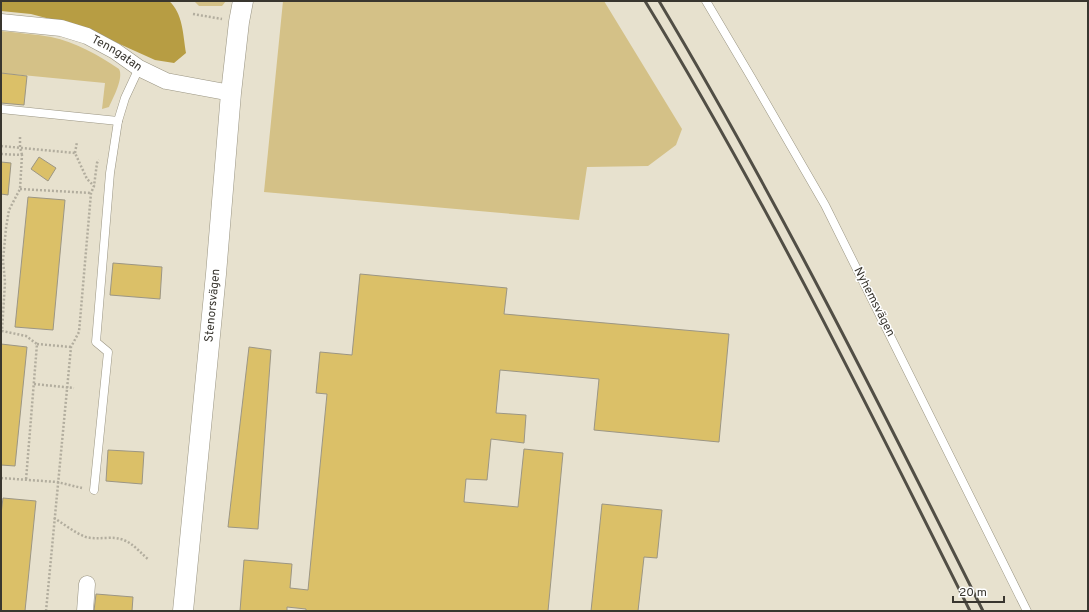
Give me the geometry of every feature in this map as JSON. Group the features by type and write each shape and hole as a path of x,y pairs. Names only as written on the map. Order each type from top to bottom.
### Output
{"street":[{"name":"Stenorsvägen","path":"183,611 216,274 238,22 244,1"},
{"name":"Tenngatan","path":"1,22 61,28 87,36 115,51 139,68 166,81 231,92"},
{"path":"85,611 87,584"}],"lane":[{"name":"Nyhemsvägen","path":"706,1 825,205 1028,611"},
{"path":"94,490 108,352 96,342 110,173 118,121 125,98 139,68"},
{"path":"1,109 118,121"}],"path":[{"path":"193,14 238,22"},
{"path":"20,137 22,155 20,189 9,210 6,228 4,260 5,282 1,332 26,336 37,344 71,347"},
{"path":"77,142 76,153 88,179 94,186"},
{"path":"1,146 76,153"},
{"path":"1,154 22,155"},
{"path":"46,611 57,482 71,347 78,332 91,193 94,186 97,163 100,158"},
{"path":"20,189 91,193"},
{"path":"26,480 37,344"},
{"path":"34,384 74,388"},
{"path":"1,478 57,482 94,490"},
{"path":"54,518 86,537 97,539 122,538 149,560"}],"shaded area":[{"path":"1,1 169,1 174,6 180,18 186,53 174,63 155,60 84,28 31,14 1,11"},
{"path":"194,1 226,1 222,6 199,6"},
{"path":"283,1 604,1 682,129 676,145 648,166 587,167 579,220 264,192"},
{"path":"1,31 60,39 86,50 119,69 119,83 109,107 102,109 105,83 1,73"}],"building":[{"path":"1,73 27,76 24,105 1,103"},
{"path":"39,157 56,168 48,181 31,169"},
{"path":"1,162 11,163 8,195 1,194"},
{"path":"28,197 65,200 53,330 15,327"},
{"path":"113,263 162,267 160,299 110,295"},
{"path":"360,274 507,288 504,314 729,334 719,442 594,430 599,379 500,370 496,413 526,415 524,443 491,439 487,480 466,479 464,502 518,507 524,449 563,453 548,611 306,611 306,609 287,607 287,611 240,611 244,560 292,564 290,588 308,590 327,394 316,393 320,352 352,355"},
{"path":"1,344 27,347 15,466 1,465"},
{"path":"249,347 271,350 258,529 228,527"},
{"path":"108,450 144,452 142,484 106,481"},
{"path":"3,498 36,501 25,611 1,611 1,514"},
{"path":"602,504 662,510 657,558 644,557 638,611 591,611"},
{"path":"96,594 133,597 132,611 94,611"}],"railway":[{"path":"645,1 732,150 773,226 854,379 970,611"},
{"path":"659,1 745,151 827,303 983,611"}]}
